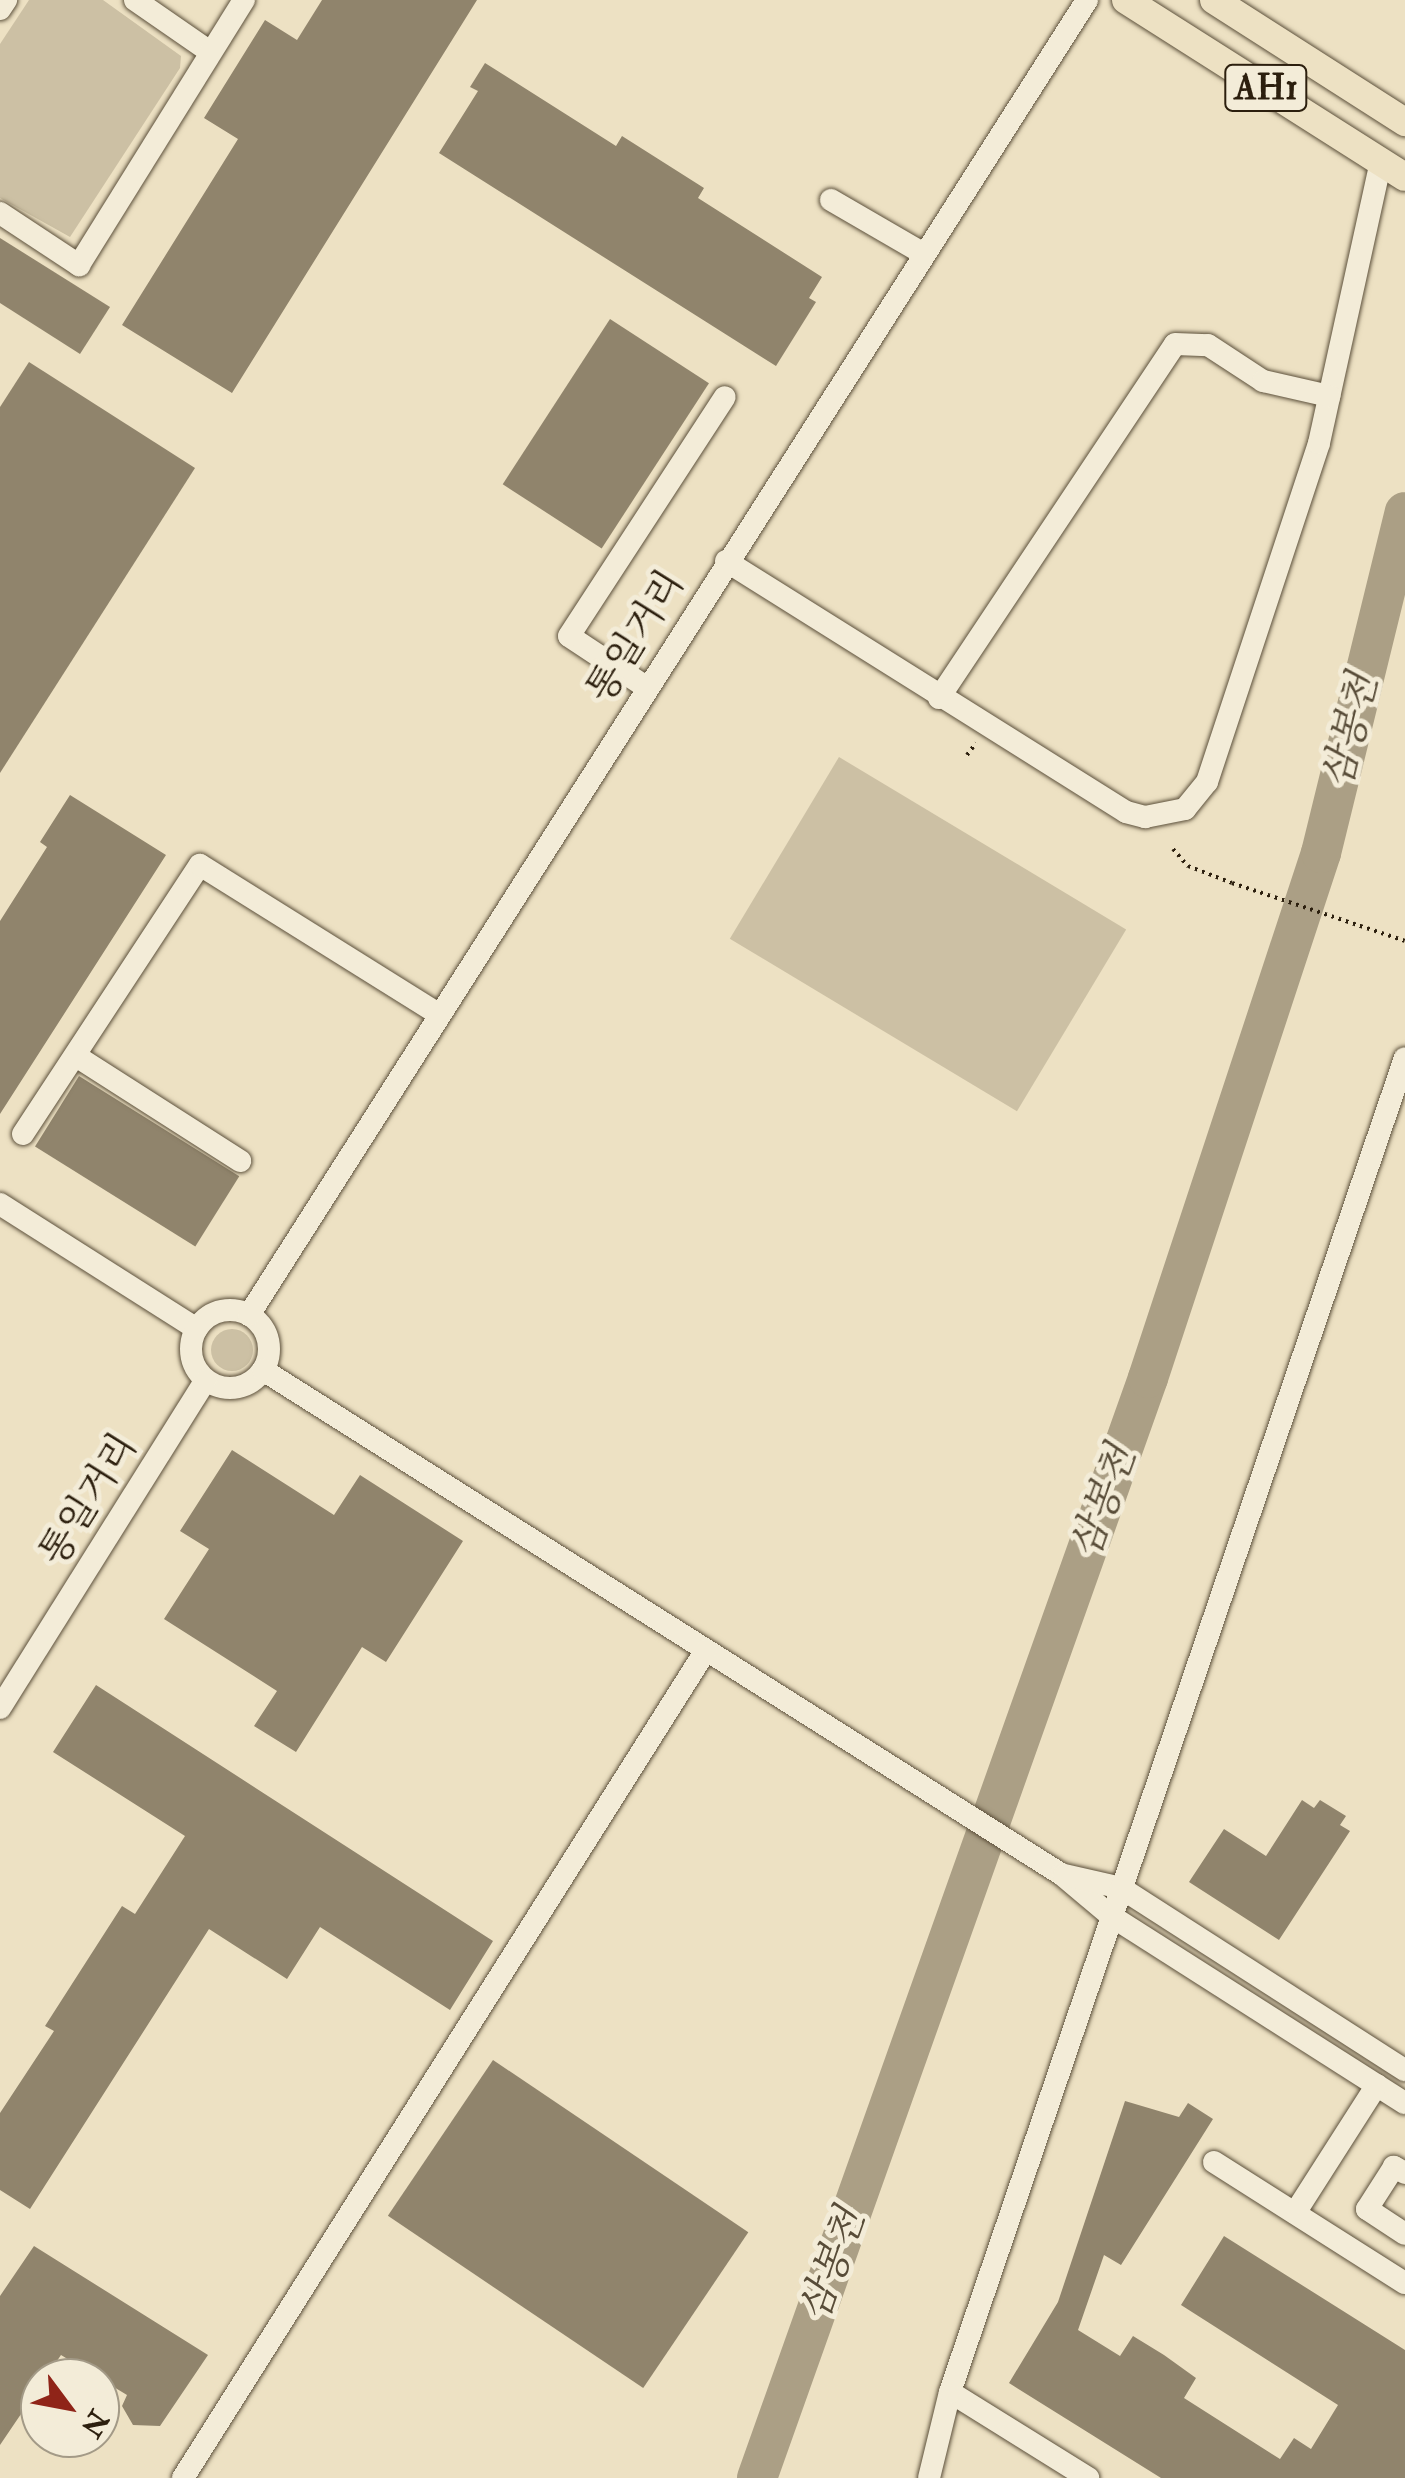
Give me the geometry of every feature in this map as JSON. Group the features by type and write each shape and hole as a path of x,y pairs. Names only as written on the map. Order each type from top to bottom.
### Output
{"main road":[{"name":"AH1","path":"1126,0 1393,169"},
{"name":"AH1","path":"1214,0 1405,122"}],"street":[{"path":"0,10 6,0"},
{"path":"135,0 210,52"},
{"path":"0,213 79,265 244,0"},
{"name":"통일거리","path":"249,1315 1087,0"},
{"path":"726,561 1126,812 1145,818 1185,808 1197,799 1213,764 1281,569 1393,169"},
{"path":"831,200 924,254"},
{"path":"939,698 1174,344 1208,345 1262,381 1329,396"},
{"path":"646,687 569,636 725,397"},
{"path":"23,1134 200,865 438,1014"},
{"path":"76,1056 240,1161"},
{"path":"929,2478 950,2392 1405,1058"},
{"path":"0,1204 197,1329"},
{"path":"220,1312 249,1315 268,1340 263,1370 236,1388 206,1380 192,1356 197,1329 220,1312"},
{"path":"263,1370 1060,1874 1111,1916 1405,2102"},
{"name":"통일거리","path":"0,1708 206,1380"},
{"path":"183,2478 706,1650"},
{"path":"1060,1874 1121,1888 1405,2070"},
{"path":"1295,2213 1377,2085"},
{"path":"1214,2162 1405,2283"},
{"path":"1405,2174 1394,2167 1367,2210 1405,2234"},
{"path":"950,2392 1088,2478"}],"path":[{"path":"1174,849 1188,866 1405,941"}],"shaded area":[{"path":"29,0 103,0 181,56 180,68 70,237 0,198 0,44"},
{"path":"839,757 1126,930 1017,1111 730,939"},
{"path":"232,1329 247,1335 253,1350 247,1365 232,1371 217,1365 211,1350 217,1335"}],"building":[{"path":"322,0 477,0 232,393 122,325 238,139 204,118 265,20 297,40"},
{"path":"485,63 616,146 622,136 704,188 698,198 822,277 809,298 816,302 776,366 439,153 478,91 470,87"},
{"path":"0,238 110,307 80,354 0,303"},
{"path":"610,319 709,383 602,548 503,484"},
{"path":"29,362 195,468 0,773 0,407"},
{"path":"70,795 166,855 0,1114 0,921 47,847 40,842"},
{"path":"79,1076 239,1176 195,1247 35,1146"},
{"path":"232,1450 334,1515 360,1475 463,1541 386,1662 362,1647 296,1752 254,1726 277,1691 164,1619 209,1549 180,1531"},
{"path":"96,1685 493,1941 450,2010 320,1927 287,1979 209,1929 30,2209 0,2190 0,2113 54,2031 45,2026 122,1906 135,1914 185,1836 53,1752"},
{"path":"1302,1800 1314,1808 1320,1800 1346,1816 1340,1825 1350,1831 1279,1940 1189,1882 1224,1829 1266,1856"},
{"path":"493,2060 748,2232 643,2388 388,2216"},
{"path":"1125,2101 1179,2117 1188,2103 1213,2119 1121,2265 1104,2255 1078,2330 1120,2356 1133,2336 1164,2355 1196,2378 1184,2398 1280,2459 1294,2438 1311,2449 1338,2405 1181,2305 1224,2236 1405,2350 1405,2478 1161,2478 1009,2383 1058,2302"},
{"path":"34,2246 208,2355 160,2426 133,2425 122,2406 127,2395 120,2391 120,2358 20,2358 20,2415 0,2445 0,2296"}],"waterway":[{"name":"삼봉천","path":"757,2478 1148,1378 1321,853 1405,512"}]}
